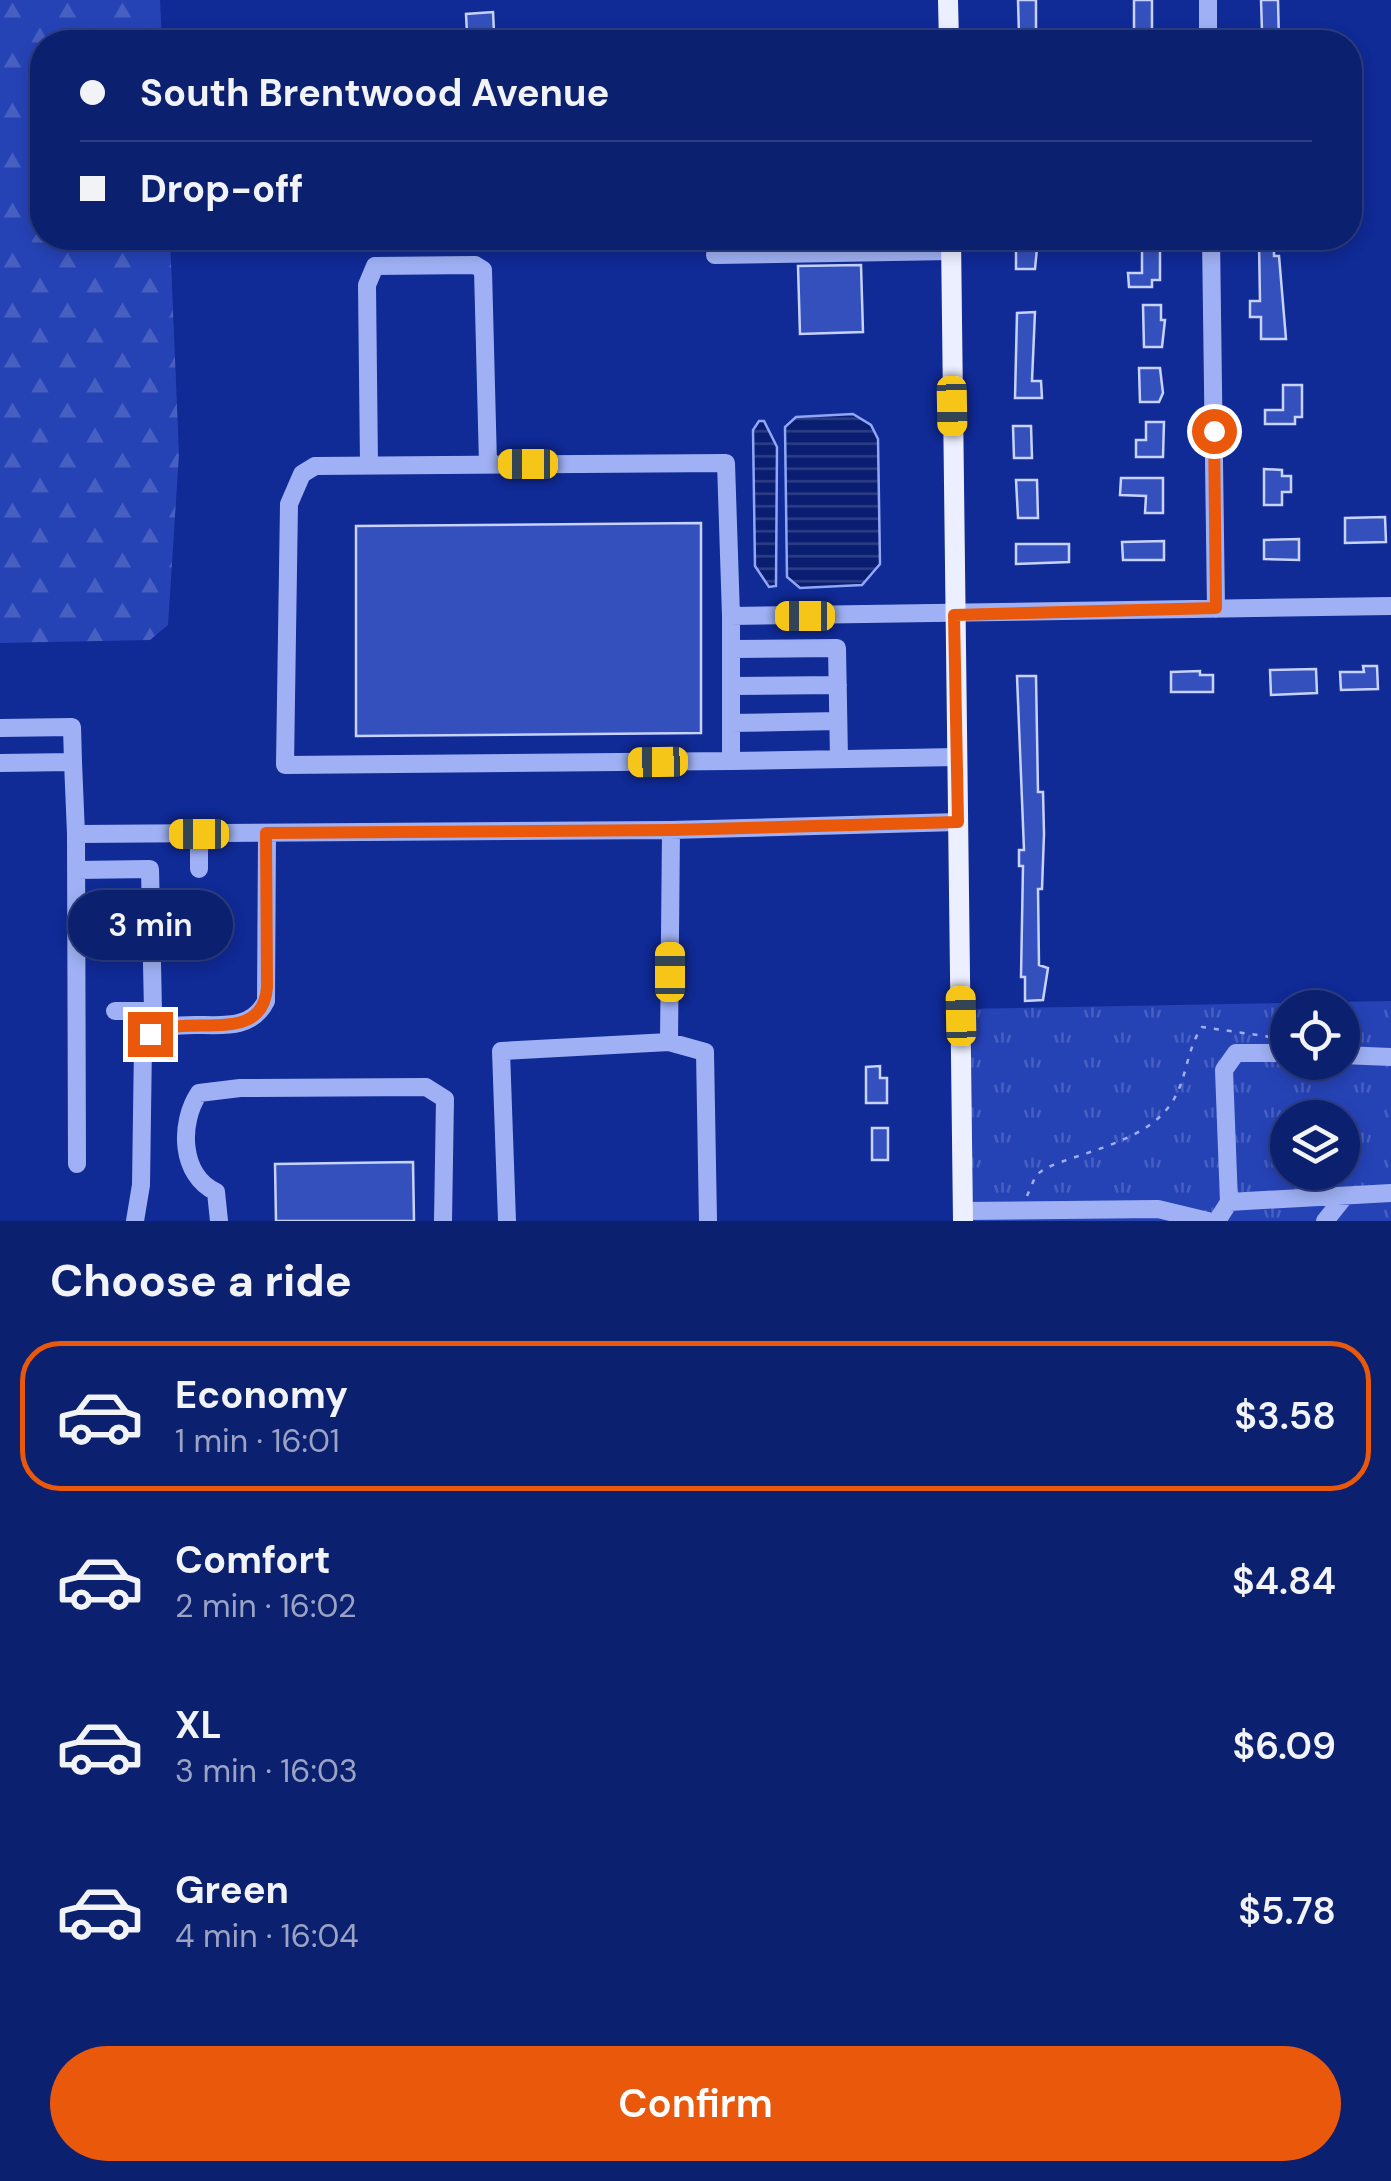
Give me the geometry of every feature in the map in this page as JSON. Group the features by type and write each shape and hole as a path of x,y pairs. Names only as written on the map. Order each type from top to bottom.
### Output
{"main road":[{"path":"948,0 948,30"},
{"path":"951,250 963,1216"}],"street":[{"path":"1208,0 1208,30"},
{"path":"715,255 822,250"},
{"path":"1211,250 1216,608"},
{"path":"368,465 368,274 375,266 455,265 475,265 487,280 488,464"},
{"path":"731,761 726,463 315,466 302,474 289,504 286,765 731,761 958,757"},
{"path":"730,616 1391,606"},
{"path":"731,650 837,648 839,759"},
{"path":"731,686 838,685"},
{"path":"731,723 838,721"},
{"path":"0,728 72,726 77,1164"},
{"path":"0,763 73,762"},
{"path":"76,834 671,830 958,822"},
{"path":"669,1042 671,830"},
{"path":"136,1221 141,1185 143,1044 150,1034 172,1025 244,1023 260,1012 266,1001 266,833"},
{"path":"199,834 199,870"},
{"path":"76,870 150,869 153,1011 115,1011"},
{"path":"507,1221 501,1051 669,1042 704,1052 708,1221"},
{"path":"1217,1221 1229,1202 1224,1070 1236,1052 1270,1047"},
{"path":"1360,1056 1391,1057"},
{"path":"219,1221 216,1192 200,1185 189,1164 187,1112 199,1094 240,1088 426,1087 445,1099 444,1221"},
{"path":"1229,1202 1391,1194"},
{"path":"1325,1221 1345,1196"},
{"path":"963,1216 1158,1209 1208,1221"}],"path":[{"path":"1026,1199 1036,1175 1046,1168 1125,1138 1166,1112 1181,1086 1202,1027 1270,1042"}],"green space":[{"path":"0,0 160,0 161,30 30,30 30,250 170,250 179,454 168,625 150,640 0,643"},
{"path":"1391,1001 1391,1221 972,1221 968,1009 1270,1003 1270,1080 1360,1080 1360,1002"}],"shaded area":[{"path":"853,414 871,425 878,439 880,564 862,585 800,588 787,577 785,427 796,417"},
{"path":"759,421 764,421 777,447 776,586 769,587 755,566 753,430"}],"building":[{"path":"1018,0 1036,0 1036,30 1019,30"},
{"path":"1134,0 1152,0 1152,30 1134,30"},
{"path":"1261,0 1278,0 1279,30 1262,30"},
{"path":"493,12 494,30 467,30 466,14"},
{"path":"1016,250 1037,250 1035,269 1016,269"},
{"path":"1142,250 1160,250 1160,280 1152,280 1152,287 1129,287 1128,273 1142,273"},
{"path":"1259,250 1274,250 1274,256 1279,256 1286,339 1261,339 1261,317 1250,317 1250,301 1260,301"},
{"path":"861,265 863,332 800,334 798,266"},
{"path":"1143,305 1161,305 1161,320 1165,320 1162,347 1144,347"},
{"path":"1035,312 1032,381 1041,381 1042,398 1015,398 1017,313"},
{"path":"1139,368 1160,368 1163,393 1159,402 1140,402"},
{"path":"1283,385 1302,385 1302,417 1295,417 1295,424 1265,424 1265,410 1283,410"},
{"path":"1146,422 1164,422 1163,457 1136,457 1136,440 1146,440"},
{"path":"1013,426 1031,426 1032,458 1014,458"},
{"path":"1264,469 1282,470 1282,476 1291,476 1291,492 1282,492 1282,505 1264,505"},
{"path":"1121,478 1163,478 1163,513 1145,513 1146,496 1120,495"},
{"path":"1016,480 1037,480 1038,518 1018,518"},
{"path":"1385,517 1386,542 1345,543 1345,518"},
{"path":"701,523 701,733 356,736 356,526"},
{"path":"1299,539 1299,560 1264,559 1264,540"},
{"path":"1164,541 1164,560 1123,560 1122,542"},
{"path":"1016,544 1069,544 1069,562 1016,564"},
{"path":"1363,666 1377,666 1378,689 1341,690 1340,672 1364,672"},
{"path":"1316,669 1317,693 1271,695 1270,670"},
{"path":"1200,671 1200,675 1213,675 1213,692 1171,692 1171,672"},
{"path":"1017,676 1036,676 1038,792 1043,792 1044,834 1042,889 1038,889 1039,965 1048,968 1043,1000 1025,1001 1025,977 1021,977 1023,866 1019,866 1019,850 1024,850"},
{"path":"880,1066 880,1078 887,1078 887,1103 866,1103 866,1067"},
{"path":"872,1128 888,1128 888,1160 872,1160"},
{"path":"413,1162 414,1221 276,1221 275,1164"}],"route":[{"path":"150,1034 172,1025 244,1023 260,1012 267,987 266,833 671,830 958,822 954,615 1216,608 1214,431"}]}
